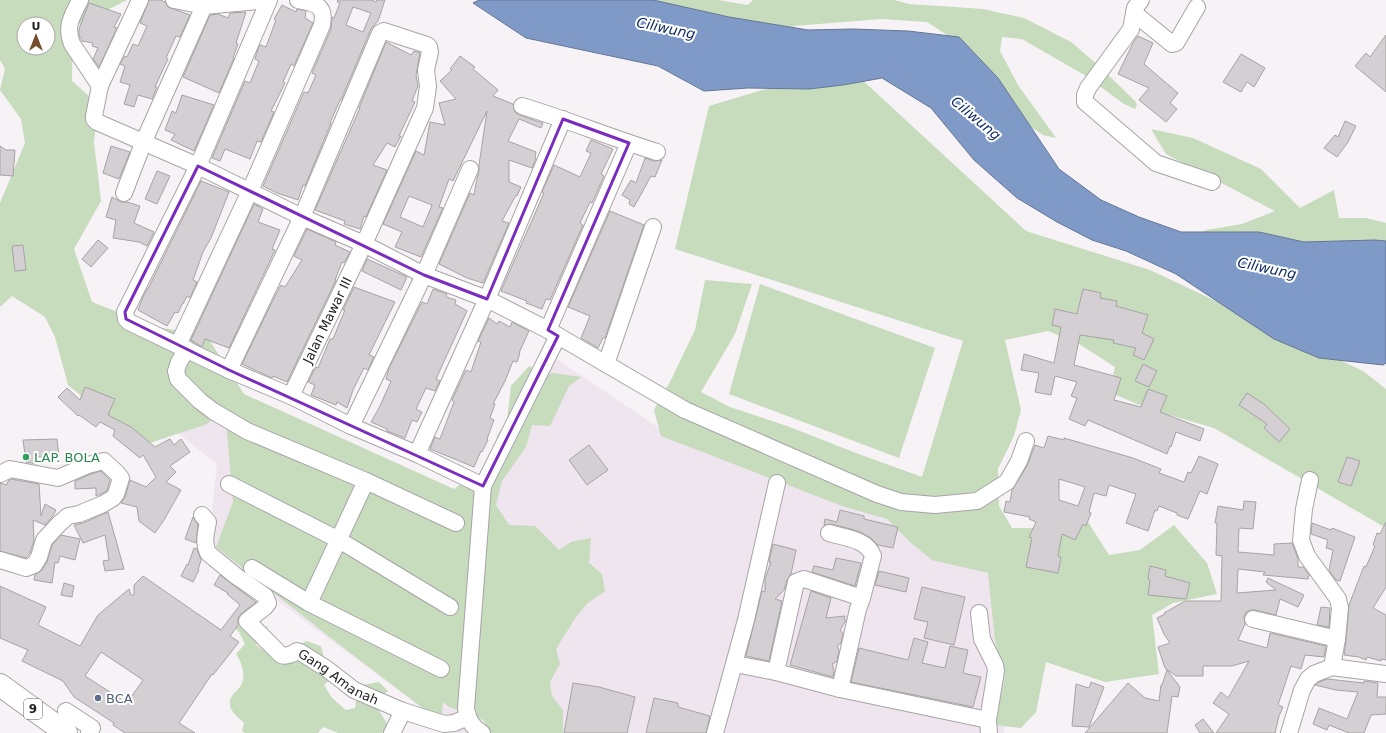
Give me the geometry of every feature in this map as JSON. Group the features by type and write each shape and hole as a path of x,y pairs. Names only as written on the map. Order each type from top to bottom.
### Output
{"highway":[{"name":"9","path":"0,685 66,733"}],"street":[{"path":"80,0 69,25 70,37 72,44 100,86"},
{"path":"140,0 100,86 94,119 97,122 144,141 198,166 302,217 364,244 424,275 487,300 553,333 685,410 877,494 901,502 935,505 977,501 1007,482 1019,460 1026,441"},
{"path":"174,0 204,6 269,0 198,166 125,312 126,319 129,322 229,370 291,396 351,426 417,454 483,486"},
{"path":"299,0 320,7 323,12 322,25 182,347 176,371 178,379 200,401 213,411 247,431 366,481 456,523"},
{"path":"1134,5 1172,44 1176,43 1198,7"},
{"path":"1134,5 1131,29 1088,88 1085,102 1156,163 1212,182"},
{"path":"124,193 144,141 204,6"},
{"name":"Jalan Mawar III","path":"291,396 364,244 425,108 428,86 426,70 430,52 429,46 384,31 380,33 302,217"},
{"path":"522,106 563,119 629,144 657,152"},
{"path":"417,454 487,300 563,119"},
{"path":"482,733 471,724 466,708 483,486 553,333 629,144"},
{"path":"351,426 424,275 470,170"},
{"path":"229,370 302,217"},
{"path":"606,364 653,227"},
{"path":"0,474 10,469 58,478 92,464 104,461 121,478 116,494 113,498 91,509 68,516 54,529 44,540 39,557 34,565 26,568 0,560"},
{"path":"1310,480 1304,509 1301,540 1307,556 1338,599 1340,608 1332,668"},
{"path":"309,603 366,481"},
{"path":"715,733 735,664 778,483"},
{"path":"229,484 339,540 450,607"},
{"name":"Gang Amanah","path":"202,515 208,522 205,540 208,553 236,576 265,596 268,603 247,621 281,655 293,654 297,651 300,652 327,669 354,690 403,711 444,724 454,723 468,717"},
{"path":"829,533 859,541 867,545 873,556 858,609 840,688"},
{"path":"252,568 309,603 441,669"},
{"path":"776,672 796,582 804,579 862,598"},
{"path":"735,664 776,672 988,727 996,671 995,665 982,639 980,613"},
{"path":"1253,619 1337,639"},
{"path":"1289,733 1294,714 1306,682 1314,674 1332,668 1386,674"},
{"path":"66,711 92,728 89,733"},
{"path":"392,733 403,711"}],"highlighted area":[{"path":"563,119 629,143 548,330 558,336 483,486 229,370 126,319 125,312 198,166 424,275 487,299"}],"shaded area":[{"path":"78,354 483,503 554,357 659,428 902,518 1029,580 1004,733 459,733 441,722 208,549 217,464"}],"green space":[{"path":"0,0 127,0 73,27 72,81 98,104 94,142 101,201 74,249 92,302 156,327 206,335 244,394 454,489 466,480 481,486 494,461 497,436 507,420 511,386 529,366 547,375 553,373 581,377 569,386 550,426 532,425 526,447 502,481 496,505 509,525 535,526 559,550 571,542 591,538 589,563 602,574 605,591 587,604 576,617 556,649 560,664 550,682 552,696 563,710 563,733 492,733 483,720 463,713 443,702 441,722 327,635 216,547 233,502 225,410 207,424 150,443 116,425 68,385 55,337 45,317 12,296 0,307 0,203 25,143 21,119 0,90 5,69 0,60"},
{"path":"648,0 718,0 748,5 753,0 894,0 909,4 983,9 1024,18 1071,42 1098,65 1135,101 1137,105 1135,109 1124,104 1086,76 1022,39 1002,37 1000,51 1018,85 1056,138 1043,135 1025,123 967,48 927,22 882,19 793,26 793,29 710,20"},
{"path":"846,65 1026,231 1150,270 1363,371 1386,389 1386,528 1214,428 1149,409 1109,392 1115,367 1079,344 1048,331 1005,340 1021,410 1014,436 998,469 999,506 1012,528 1054,528 1088,522 1109,555 1140,550 1174,525 1207,563 1217,594 1173,603 1152,615 1159,674 1105,682 1046,662 1036,712 1021,728 995,725 1005,675 995,641 988,573 932,560 910,542 887,519 842,506 661,436 654,410 671,380 695,330 705,280 752,284 735,334 701,392 730,407 787,426 922,477 963,341 675,249 709,106"},
{"path":"1151,129 1193,138 1261,169 1300,208 1334,190 1339,218 1366,218 1386,223 1386,250 1194,237 1206,230 1242,224 1275,211 1166,154"},
{"path":"760,284 935,348 899,458 729,394"},
{"path":"230,623 254,629 268,626 256,645 266,652 277,643 291,652 306,641 321,646 325,662 334,676 324,685 332,698 346,710 355,708 358,686 379,682 388,691 374,703 390,728 381,733 338,733 323,727 318,733 245,733 242,731 244,723 231,709 230,702 232,696 242,683 243,670 236,654 245,644 239,632"}],"water":[{"name":"Ciliwung","path":"479,0 653,0 729,17 808,30 853,29 908,31 959,37 998,78 1059,169 1101,200 1139,217 1181,232 1259,232 1304,242 1386,241 1386,363 1383,365 1319,358 1274,339 1176,274 1126,251 1092,240 1057,222 1017,198 974,160 931,108 882,78 809,89 748,88 704,91 658,66 526,38 473,3"}],"building":[{"path":"149,0 160,0 165,2 168,7 190,15 180,37 176,36 166,58 168,59 155,87 157,87 152,99 138,95 134,107 124,104 130,85 120,82 125,66 120,64 125,56 127,57 133,44 138,46 147,26 140,23"},
{"path":"338,0 372,0 376,2 377,0 385,0 378,21 371,29 330,123 305,186 303,185 298,200 277,193 263,186 304,92 308,93 316,75 312,73 331,29 332,17 334,18 340,3 337,2","holes":["353,7 371,13 363,32 346,25"]},
{"path":"89,3 121,14 114,27 117,28 99,67 93,59 98,48 92,46 93,43 82,41 79,35 79,29"},
{"path":"282,5 296,12 297,9 306,11 305,18 313,23 294,66 291,64 283,82 285,83 271,111 274,112 261,142 257,141 250,159 225,149 220,161 212,158 245,81 250,83 259,61 255,59 258,49 260,45 266,47 276,20 274,19"},
{"path":"246,12 236,43 238,44 234,58 219,93 183,77 210,15 218,14 228,18 230,13"},
{"path":"1386,35 1386,92 1355,66 1366,53 1370,57"},
{"path":"1138,36 1153,43 1144,64 1178,93 1170,103 1177,109 1166,122 1139,100 1149,88 1118,74"},
{"path":"386,42 411,55 414,51 420,53 416,75 418,86 412,101 415,102 395,147 387,143 373,165 387,170 366,217 364,216 360,229 344,224 345,221 315,210 360,108"},
{"path":"1241,54 1265,68 1254,87 1247,82 1241,92 1223,82"},
{"path":"460,56 475,67 473,69 498,90 493,96 513,104 515,112 519,115 543,123 541,128 519,119 508,141 536,152 536,158 532,168 509,160 509,182 521,187 502,221 509,223 483,283 467,278 439,264 470,193 474,195 479,172 487,111 453,181 449,179 439,207 443,208 421,257 395,247 402,232 383,224 416,151 424,155 430,122 445,125 439,103 456,99 440,81 452,70 450,69","holes":["409,196 432,205 423,227 400,217"]},
{"path":"182,95 214,105 194,151 171,140 175,134 165,130 172,111 176,113"},
{"path":"1345,121 1356,126 1348,142 1337,157 1324,148 1335,135 1338,137"},
{"path":"591,140 613,149 601,174 604,176 592,203 590,202 580,223 583,225 550,300 546,299 542,309 526,303 527,301 501,291 544,193 542,192 554,165 580,177 591,153 586,151"},
{"path":"0,146 6,150 15,150 13,176 0,175"},
{"path":"111,146 130,152 119,179 103,173"},
{"path":"645,158 654,161 662,160 655,177 651,176 634,207 629,204 630,200 622,195 631,180 636,183"},
{"path":"157,171 170,176 157,204 145,199"},
{"path":"201,181 229,192 211,238 203,252 193,280 197,282 190,298 187,296 178,313 175,312 167,326 138,310 143,297"},
{"path":"112,197 121,202 127,202 140,206 134,223 154,232 147,246 139,242 113,238 116,220 106,217"},
{"path":"254,204 263,209 258,222 280,230 272,249 275,250 229,348 205,339 202,347 191,340"},
{"path":"610,211 644,225 605,338 603,338 598,348 581,338 590,316 568,307"},
{"path":"307,229 336,242 335,245 350,252 344,263 342,262 336,280 287,382 273,376 272,378 242,364 281,285 285,287 302,260 294,256"},
{"path":"98,240 108,248 91,267 82,259"},
{"path":"23,245 26,270 15,271 12,246"},
{"path":"367,259 407,277 401,290 362,271"},
{"path":"354,287 395,302 369,355 374,357 368,370 364,368 353,390 347,408 337,402 336,405 311,395 315,385 308,382 316,367 318,368 330,339 333,339 345,310 343,310"},
{"path":"433,289 447,294 446,297 456,300 455,304 467,311 436,379 440,381 435,391 426,388 416,409 422,412 417,422 412,420 405,438 387,431 387,429 371,422 391,381 386,379 389,368 422,302 427,304"},
{"path":"1083,289 1101,293 1100,298 1117,301 1116,306 1148,315 1142,333 1154,339 1144,360 1133,355 1136,348 1113,343 1114,340 1080,335 1074,365 1121,378 1114,400 1141,407 1148,389 1167,396 1160,412 1204,429 1200,441 1176,432 1167,454 1088,420 1085,426 1069,419 1077,398 1071,396 1077,382 1055,376 1051,395 1035,392 1039,373 1021,370 1024,354 1054,363 1061,327 1052,325 1055,309 1077,314"},
{"path":"489,318 497,324 499,321 510,327 512,322 529,331 519,353 517,362 513,361 493,404 495,404 490,418 494,420 487,439 488,440 474,467 430,449 435,437 440,439 454,402 452,400 466,370 471,372 481,342 478,341"},
{"path":"1143,364 1157,371 1149,387 1135,381"},
{"path":"85,387 115,399 108,415 131,427 155,447 170,439 174,445 181,439 190,452 170,466 176,472 166,482 181,490 155,533 139,521 137,507 121,503 125,497 130,480 146,487 156,477 143,455 140,458 113,436 115,430 100,422 96,427 79,415 78,416 58,397 67,388 80,400"},
{"path":"1247,393 1264,404 1290,429 1279,442 1264,428 1267,424 1239,405"},
{"path":"1048,436 1064,440 1064,438 1133,458 1161,469 1159,473 1184,482 1188,472 1191,473 1199,456 1218,464 1207,494 1200,491 1188,519 1159,506 1157,511 1155,510 1148,531 1126,523 1136,494 1109,485 1106,496 1094,493 1089,512 1091,513 1086,526 1083,524 1075,540 1062,534 1058,556 1061,557 1058,573 1026,567 1032,538 1029,537 1036,522 1029,519 1030,517 1004,512 1006,501 1010,502 1012,490 1027,466 1035,445 1044,448","holes":["1059,479 1085,487 1078,506 1059,500"]},
{"path":"57,439 59,456 36,457 37,464 26,462 23,440"},
{"path":"589,445 608,470 587,485 569,460"},
{"path":"1347,457 1360,461 1351,486 1338,482"},
{"path":"101,471 110,480 107,491 96,496 96,488 75,489 75,481"},
{"path":"11,479 39,484 41,516 45,504 56,510 45,525 33,520 34,540 30,553 26,558 0,551 0,483 7,485 8,481"},
{"path":"1244,501 1256,502 1253,529 1239,528 1238,552 1274,555 1274,544 1292,543 1298,559 1298,567 1303,567 1309,575 1308,579 1263,575 1265,572 1238,569 1237,593 1276,590 1266,582 1268,578 1304,595 1298,607 1280,599 1276,615 1255,610 1246,612 1244,617 1245,624 1238,640 1267,648 1270,633 1326,646 1324,657 1305,655 1301,669 1291,666 1278,705 1283,707 1275,733 1216,733 1229,714 1213,703 1221,692 1228,698 1249,661 1232,666 1203,666 1203,676 1176,676 1165,668 1158,647 1170,643 1157,618 1185,601 1221,601 1222,556 1216,555 1217,523 1215,523 1218,506 1243,510"},
{"path":"840,510 864,516 864,519 898,527 893,548 878,545 871,538 858,531 832,524 824,525 825,519 837,522"},
{"path":"108,512 124,569 105,571 103,561 109,560 105,535 83,543 74,525 83,523"},
{"path":"193,517 198,525 196,543 185,539"},
{"path":"1386,522 1386,587 1373,608 1386,615 1386,660 1381,659 1381,661 1367,657 1366,660 1359,657 1344,655 1349,605 1364,566 1366,567 1375,546 1373,545 1377,533 1380,534"},
{"path":"1312,523 1331,530 1332,528 1355,537 1340,581 1336,580 1329,570 1333,550 1326,548 1328,540 1311,534"},
{"path":"61,535 80,539 75,560 60,556 58,563 55,562 52,583 34,580 35,575 42,570 47,562 52,545"},
{"path":"773,544 796,550 791,574 787,580 784,590 775,599 782,601 769,661 746,656 762,591 765,592 765,579 771,562 769,562"},
{"path":"194,548 197,549 201,560 199,570 193,582 181,576 187,564 188,565"},
{"path":"836,558 861,563 855,586 812,572 814,566 833,570"},
{"path":"1150,566 1166,570 1165,576 1190,583 1186,599 1148,595"},
{"path":"879,571 909,578 906,592 875,585"},
{"path":"220,575 256,602 241,614 238,618 238,625 230,636 239,642 213,675 212,674 179,723 195,733 125,733 113,725 114,723 74,697 63,681 22,661 28,650 0,638 0,586 46,607 38,625 80,646 98,615 129,589 131,595 134,595 134,585 143,576 221,630 240,605 227,594 228,593 214,585","holes":["101,652 143,680 127,703 85,676"]},
{"path":"64,583 74,586 72,597 61,595"},
{"path":"922,587 965,597 954,645 924,638 928,622 914,619"},
{"path":"811,591 831,598 826,618 845,616 844,619 846,620 840,630 843,634 841,643 837,646 839,651 837,661 832,664 834,670 833,677 790,665"},
{"path":"1321,607 1330,608 1329,627 1317,625"},
{"path":"914,638 928,642 922,663 945,668 950,646 968,650 963,673 981,677 973,707 851,682 859,648 908,660"},
{"path":"1167,670 1180,687 1178,697 1172,696 1167,733 1085,733 1128,683 1145,698 1159,701 1161,685"},
{"path":"1327,679 1378,683 1377,697 1386,697 1386,714 1371,715 1364,733 1349,733 1329,725 1327,730 1313,724 1319,708 1347,719 1358,692 1336,690 1315,685"},
{"path":"1091,682 1104,687 1089,727 1072,726 1076,684 1089,688"},
{"path":"573,683 599,687 635,697 627,733 564,733"},
{"path":"654,698 678,703 678,707 710,716 706,733 646,733"},
{"path":"1203,719 1214,733 1200,733 1195,725"}],"place":[{"name":"LAP. BOLA","path":"26,457"},
{"name":"BCA","path":"98,698"}]}
